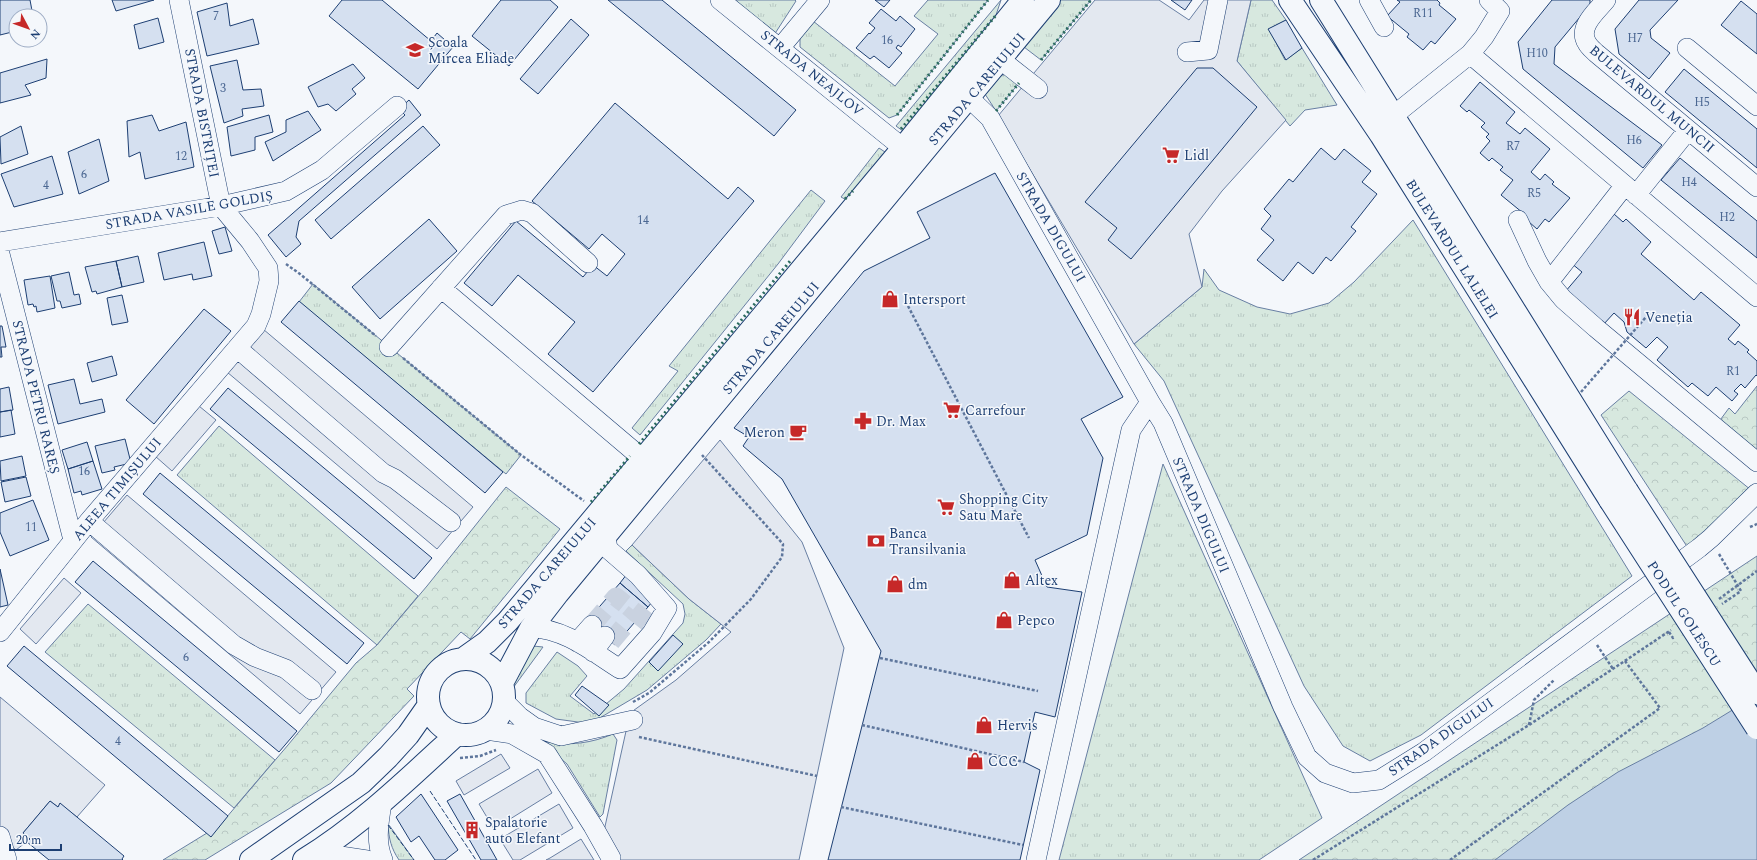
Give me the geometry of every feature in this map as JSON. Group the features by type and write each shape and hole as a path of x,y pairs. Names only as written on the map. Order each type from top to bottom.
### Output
{"main road":[{"name":"STRADA CAREIULUI","path":"456,658 487,642 508,621 903,148 1023,0"},
{"name":"STRADA CAREIULUI","path":"503,692 531,628 1049,0"},
{"name":"BULEVARDUL LALELEI","path":"1290,0 1381,135 1618,496"},
{"name":"BULEVARDUL LALELEI","path":"1321,0 1393,116 1618,496"},
{"name":"PODUL GOLESCU","path":"1618,496 1757,693"},
{"name":"PODUL GOLESCU","path":"1618,496 1757,728"},
{"path":"251,860 361,783 398,746 424,700 432,680 440,670 456,658 475,660 486,665 495,672 503,692 499,717 486,730 477,734 457,734 447,730 439,724 424,700"},
{"path":"309,857 382,803 457,734"}],"street":[{"name":"STRADA BISTRIȚEI","path":"179,0 221,206 250,241 268,268 269,282"},
{"name":"STRADA NEAJLOV","path":"720,0 903,148"},
{"path":"780,48 820,0"},
{"path":"1187,52 1208,50 1218,0"},
{"path":"1369,0 1384,27"},
{"path":"1393,116 1470,54 1484,37 1500,11 1489,0"},
{"name":"BULEVARDUL MUNCII","path":"1606,0 1587,22 1584,34 1587,43 1596,53 1757,187"},
{"path":"1687,48 1757,106"},
{"path":"1470,54 1757,297"},
{"path":"1001,60 1038,89"},
{"name":"STRADA DIGULUI","path":"969,98 990,118 1163,423 1283,708 1308,757 1325,773 1353,783 1379,780 1424,752 1699,548 1757,493"},
{"name":"STRADA VASILE GOLDIȘ","path":"0,242 221,206 286,191 322,170 397,106"},
{"path":"1549,282 1631,190 1688,130"},
{"path":"390,347 506,215 522,210 532,213 588,263"},
{"path":"1518,220 1537,261 1549,282 1563,299 1757,462"},
{"name":"STRADA PETRU RAREȘ","path":"0,254 73,540"},
{"name":"ALEEA TIMIȘULUI","path":"0,632 73,540 256,326 261,314 269,282"},
{"path":"441,288 643,459"},
{"path":"237,348 383,473 395,479 451,522"},
{"path":"1036,860 1131,430 1150,402"},
{"path":"89,521 234,645 255,657 286,669 312,690"},
{"path":"531,628 541,628 595,642 620,669 652,633 667,608 638,575 608,549 606,537"},
{"path":"503,692 520,717 534,727 561,736 628,721"},
{"path":"486,730 512,734 547,754 593,826 611,858"},
{"path":"382,803 378,831 380,852 383,860"},
{"path":"0,836 7,860"},
{"path":"309,857 327,854 367,860"}],"path":[{"path":"282,261 390,347 521,455 586,502"},
{"path":"908,306 1029,538"},
{"path":"1581,392 1646,317"},
{"path":"702,455 782,544 782,557 751,599 709,642 649,693 618,711 628,721 638,736 817,776"},
{"path":"1718,551 1721,559 1738,586"},
{"path":"1714,603 1757,571"},
{"path":"1314,860 1529,725 1668,632"},
{"path":"1593,640 1613,669"},
{"path":"424,700 420,689 424,677 435,664 456,658"},
{"path":"880,658 1038,691"},
{"path":"1450,860 1660,708 1625,661"},
{"path":"862,725 1024,762"},
{"path":"457,758 480,756 499,749"},
{"path":"841,807 1023,846"}],"green space":[{"path":"730,0 795,0 796,1 774,35"},
{"path":"928,0 988,0 897,115 889,118 800,47 800,35 813,21 895,86 938,34 914,16"},
{"path":"1001,0 991,30 907,134 896,126"},
{"path":"1056,0 1091,0 1041,60 1024,47"},
{"path":"1251,0 1272,0 1286,20 1269,29 1285,60 1302,48 1337,105 1305,110 1290,126 1237,61"},
{"path":"1011,74 1019,83 996,111 985,94 989,81 1002,75"},
{"path":"879,148 885,152 887,159 852,203 841,197"},
{"path":"811,190 825,201 778,264 640,435 632,428 678,371 669,366"},
{"path":"1413,220 1632,576 1421,735 1370,761 1343,746 1304,686 1164,381 1134,344 1202,287 1204,269 1219,290 1257,307 1290,314 1329,303 1354,282"},
{"path":"313,284 521,455 506,474 299,302"},
{"path":"1757,386 1757,462 1715,427 1729,408 1735,414"},
{"path":"1629,391 1751,490 1688,548 1601,415"},
{"path":"219,426 418,596 377,645 177,475"},
{"path":"1163,464 1322,818 1259,860 1059,860"},
{"path":"506,487 560,529 470,639 461,632 407,689 414,696 331,783 205,860 163,860 220,825 356,663 377,645 427,586"},
{"path":"632,545 689,599 721,624 706,640 647,690 598,719 585,723 556,719 526,703 526,693 557,652 578,666 587,676 570,696 594,714 624,689 683,623 685,614 683,604 626,551"},
{"path":"1757,556 1757,860 1299,860"},
{"path":"88,604 275,760 234,808 45,652"},
{"path":"533,646 543,647 513,688 514,674"},
{"path":"613,734 617,740 603,814 600,817 567,764 546,746 548,742 573,744 597,740"},
{"path":"388,825 414,860 399,860 391,843"}],"shaded area":[{"path":"1095,0 1159,0 1189,20 1204,0 1251,0 1237,61 1286,120 1222,191 1189,234 1202,287 1134,344 998,116"},
{"path":"263,329 473,507 437,549 227,372"},
{"path":"199,406 216,420 172,471 155,456"},
{"path":"720,440 802,542 844,648 799,860 612,860 604,831 630,713 676,680 731,632 689,599 632,545"},
{"path":"127,495 336,672 300,714 91,537"},
{"path":"64,578 81,593 36,644 20,629"},
{"path":"0,697 105,785 77,817 60,804 58,807 50,801 23,833 30,839 16,850 0,835"},
{"path":"501,754 510,768 464,795 456,781"},
{"path":"538,769 552,793 494,829 479,804"},
{"path":"559,804 573,828 520,860 513,860 500,839"},
{"path":"581,839 594,860 546,860 550,858"}],"water":[{"path":"1757,695 1757,860 1495,860 1568,805 1618,772 1703,728"}],"building":[{"path":"0,0 30,0 32,8 8,8 8,33 0,35"},
{"path":"112,0 154,0 116,11"},
{"path":"342,0 382,0 431,41 437,33 453,47 418,89 329,16"},
{"path":"501,0 550,0 558,7 509,66 472,36"},
{"path":"608,0 662,0 796,110 774,136"},
{"path":"875,0 890,0 884,7"},
{"path":"1171,0 1192,0 1185,10"},
{"path":"1397,0 1437,0 1440,3 1439,5 1456,19 1435,44 1431,41 1423,50 1407,37 1409,34 1387,16 1400,2"},
{"path":"1552,0 1590,0 1590,5 1555,47 1554,64 1662,145 1643,168 1523,69 1518,42"},
{"path":"1639,0 1678,0 1650,30 1651,38 1670,53 1649,79 1619,54 1615,29"},
{"path":"1741,1 1757,14 1757,54 1721,25"},
{"path":"227,3 230,26 253,19 259,44 207,56 197,12"},
{"path":"881,9 896,21 900,16 915,29 901,47 898,45 896,48 902,53 889,68 874,56 870,59 856,48 875,28 869,23"},
{"path":"158,18 164,42 139,49 134,25"},
{"path":"571,19 589,35 538,94 520,79"},
{"path":"1286,20 1302,48 1286,60 1268,29"},
{"path":"47,59 46,78 25,85 31,95 0,103 0,73"},
{"path":"237,60 243,90 261,89 264,106 242,109 243,116 224,123 210,66"},
{"path":"353,64 365,78 352,89 356,94 336,111 328,104 318,107 308,87"},
{"name":"Lidl","path":"1197,68 1213,68 1257,107 1131,259 1108,240 1117,228 1085,202"},
{"path":"1684,69 1757,129 1757,168 1665,92"},
{"path":"1480,82 1515,112 1506,123 1520,134 1525,128 1550,149 1531,172 1540,180 1545,174 1554,182 1552,184 1570,198 1549,222 1545,219 1537,229 1521,215 1523,213 1501,195 1513,180 1500,170 1503,167 1492,158 1489,161 1480,153 1490,141 1486,137 1489,134 1481,127 1485,123 1469,110 1467,112 1460,106"},
{"path":"409,100 421,115 299,221 296,237 301,244 286,257 268,235 405,115 399,109"},
{"path":"615,103 728,199 738,187 754,201 593,392 548,354 575,322 518,275 492,306 464,283 516,221 583,277 593,265 607,276 625,254 602,234 589,249 532,201"},
{"path":"308,111 321,130 273,161 265,142 286,132 286,120"},
{"path":"152,115 159,131 186,122 194,167 145,179 140,152 129,157 127,121"},
{"path":"269,115 273,132 255,137 255,150 231,156 227,127"},
{"path":"21,126 28,154 1,164 0,137"},
{"path":"423,126 440,145 331,239 315,220"},
{"path":"99,139 109,181 79,194 68,152"},
{"path":"1321,148 1335,160 1344,149 1371,171 1362,182 1377,194 1351,227 1356,231 1331,261 1326,257 1313,274 1298,262 1283,281 1257,260 1274,240 1261,229 1271,216 1264,209 1289,179 1293,182"},
{"path":"52,156 63,194 14,207 1,174"},
{"path":"1680,158 1757,221 1757,258 1661,180"},
{"name":"Shopping City Satu Mare","path":"995,173 1123,397 1081,419 1103,458 1087,535 1035,560 1047,587 1082,592 1055,717 1035,712 1024,762 1040,770 1020,860 828,860 881,651 782,479 743,446 749,437 734,428 864,271 930,238 917,212"},
{"path":"1614,214 1623,222 1626,219 1651,242 1641,254 1694,300 1701,292 1740,325 1728,339 1735,345 1738,341 1749,350 1747,352 1757,361 1757,376 1756,375 1745,388 1741,384 1734,391 1738,394 1732,401 1716,387 1708,396 1692,383 1688,387 1657,360 1668,347 1657,337 1646,348 1627,332 1624,322 1614,313 1603,325 1565,292 1582,272 1571,263"},
{"path":"429,219 457,251 380,319 352,287"},
{"path":"225,227 232,251 219,254 212,231"},
{"path":"204,242 212,276 193,280 192,274 164,280 158,253"},
{"path":"138,256 144,282 122,287 116,261"},
{"path":"116,261 122,287 97,294 96,291 92,292 85,267"},
{"path":"69,272 74,295 79,294 81,304 62,308 60,301 57,301 51,276"},
{"path":"50,276 55,308 37,312 36,306 34,307 33,304 28,305 24,280"},
{"path":"122,295 128,322 112,325 107,298"},
{"path":"299,301 503,472 485,493 281,322"},
{"path":"204,309 231,331 154,424 126,400"},
{"path":"0,326 2,326 6,347 1,347 2,357 0,357"},
{"path":"112,356 117,375 92,382 87,363"},
{"path":"74,379 80,404 102,399 105,412 58,424 48,385"},
{"path":"9,387 13,410 0,412 0,389"},
{"path":"228,388 432,558 414,579 210,409"},
{"path":"11,410 15,434 0,437 0,412"},
{"path":"125,439 131,463 114,467 115,470 102,473 95,446"},
{"path":"87,442 93,461 68,469 62,450"},
{"path":"22,456 26,476 1,481 0,461"},
{"path":"93,461 102,489 82,495 81,491 74,493 68,469"},
{"path":"160,473 364,643 347,664 143,494"},
{"path":"26,477 31,496 5,502 1,482"},
{"path":"33,500 49,540 10,556 0,532 0,513"},
{"path":"93,561 297,731 279,752 75,582"},
{"path":"0,569 8,605 0,607"},
{"path":"627,574 655,598 648,607 620,583"},
{"path":"620,583 648,607 615,645 587,621"},
{"path":"673,635 683,644 658,671 649,662"},
{"path":"24,646 228,816 211,837 7,666"},
{"path":"582,686 609,705 599,716 575,695"},
{"path":"421,794 458,850 445,860 435,860 419,836 411,842 396,817"},
{"name":"Spalatorie auto Elefant","path":"460,794 497,860 481,860 447,801"},
{"path":"50,801 58,807 60,803 124,856 122,859 123,860 49,860 27,842 30,839 23,833"}],"tunnel":[{"path":"592,625 616,597 655,628"},
{"path":"611,642 636,612"}],"hedge":[{"path":"897,115 988,0"},
{"path":"1041,60 1091,0"},
{"path":"901,129 997,14"},
{"path":"996,111 1019,83"},
{"path":"845,199 853,191"},
{"path":"639,444 791,260"},
{"path":"591,502 630,456"}],"fence":[{"path":"430,791 476,860"},
{"path":"388,825 414,860"}],"place":[{"name":"Școala Mircea Eliade","path":"415,50"},
{"name":"Lidl","path":"1171,155"},
{"name":"Intersport","path":"890,299"},
{"name":"Veneția","path":"1632,317"},
{"name":"Carrefour","path":"952,410"},
{"name":"Dr. Max","path":"863,421"},
{"name":"Meron","path":"798,432"},
{"name":"Shopping City Satu Mare","path":"946,507"},
{"name":"Banca Transilvania","path":"876,541"},
{"name":"Altex","path":"1012,580"},
{"name":"dm","path":"895,584"},
{"name":"Pepco","path":"1004,620"},
{"name":"Hervis","path":"984,725"},
{"name":"CCC","path":"975,761"},
{"name":"Spalatorie auto Elefant","path":"472,830"}]}
